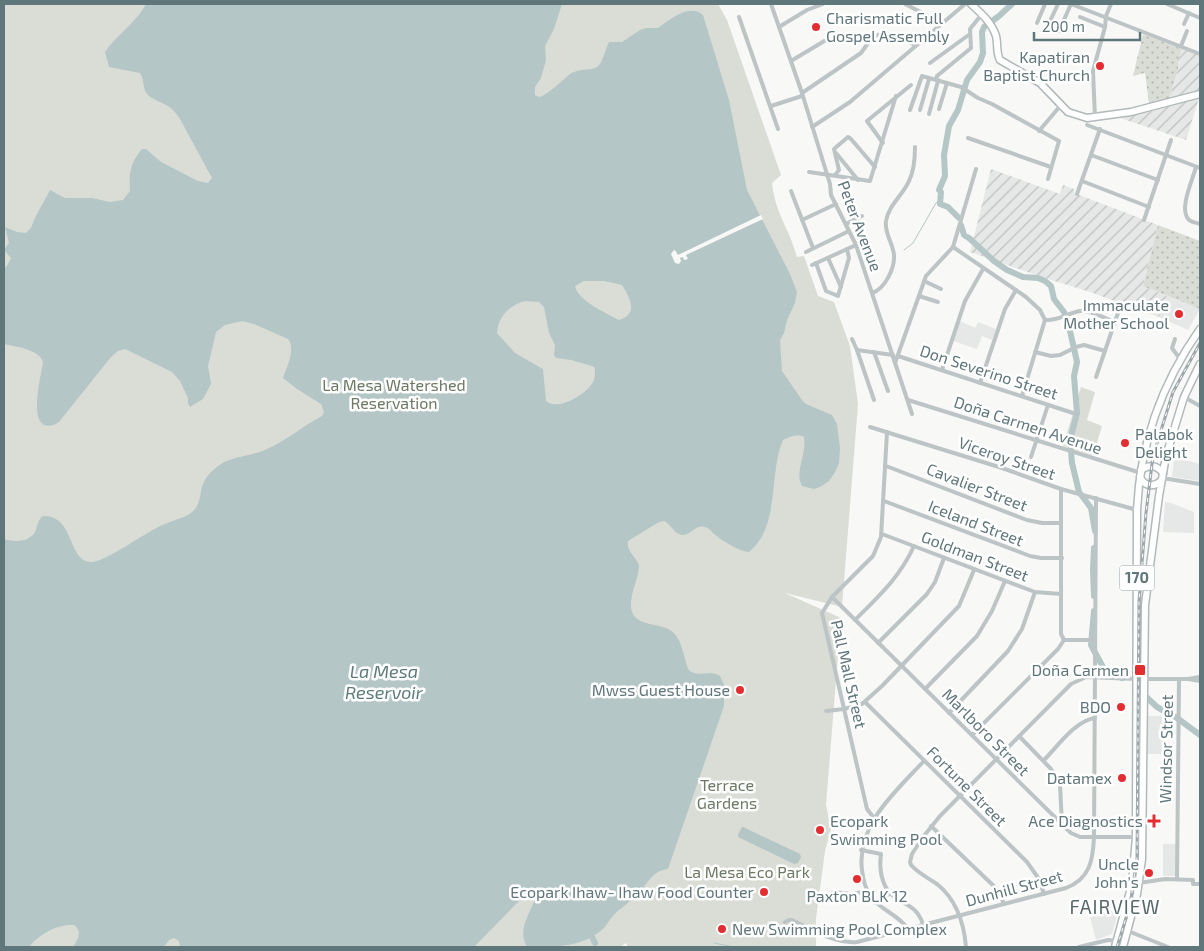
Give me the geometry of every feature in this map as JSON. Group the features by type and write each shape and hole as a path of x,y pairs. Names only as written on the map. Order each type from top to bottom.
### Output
{"main road":[{"path":"971,4 992,27 996,35 1000,60 1040,83 1068,112 1078,116 1095,118 1131,112 1200,94"},
{"name":"170","path":"1116,944 1132,884 1136,837 1137,510 1141,473 1165,387 1180,359 1200,329"},
{"name":"170","path":"1123,947 1139,883 1143,837 1145,605 1166,456 1184,397 1197,377 1200,364"},
{"path":"1144,460 1155,463 1163,460 1166,456"},
{"path":"1146,466 1153,466 1158,468 1162,478 1155,485 1149,486 1143,482 1141,473 1146,466"}],"street":[{"name":"Peter Avenue","path":"771,4 802,94 827,175 831,195 856,245 895,356"},
{"path":"779,27 807,10 823,4"},
{"path":"905,4 915,7 942,23"},
{"path":"812,127 844,107 965,4"},
{"path":"1036,23 1045,4"},
{"path":"1051,19 1058,4"},
{"path":"1059,31 1071,4 1200,54"},
{"path":"1095,118 1093,71 1105,27 1106,16 1111,4"},
{"path":"1167,4 1200,18"},
{"path":"1184,24 1188,13"},
{"path":"739,17 778,129"},
{"path":"929,114 937,76 971,48 970,29 984,17"},
{"path":"1080,17 1105,27"},
{"path":"1181,46 1187,31"},
{"path":"771,106 802,94 861,54 871,39 877,35 891,34 915,45"},
{"path":"930,63 970,34"},
{"path":"791,61 826,40"},
{"path":"910,110 921,77 923,76 963,88 978,98 1059,141 1048,179"},
{"path":"920,110 929,79"},
{"path":"939,110 947,83"},
{"path":"883,143 867,122 911,85"},
{"path":"809,172 870,181 896,96"},
{"path":"1039,131 1061,105"},
{"path":"1088,125 1198,167 1185,203 1184,212 1190,221 1200,224"},
{"path":"1078,194 1100,129"},
{"path":"833,176 839,172 835,152 836,146 847,138 850,138 875,167"},
{"path":"968,138 1051,167"},
{"path":"1144,220 1171,140"},
{"path":"872,293 877,292 885,283 894,257 886,229 887,215 910,180 915,147"},
{"path":"835,152 858,180"},
{"path":"1091,155 1158,180"},
{"path":"912,414 895,363 895,356 901,348 924,281 930,270 953,246 976,169"},
{"path":"1082,181 1149,207"},
{"path":"791,191 812,248"},
{"path":"802,220 836,204"},
{"path":"846,224 862,216"},
{"path":"806,252 849,231"},
{"path":"847,249 850,258 838,296 826,291 814,264 828,258 847,249 856,245"},
{"path":"953,246 983,269 1016,290 1040,310 1045,320 1022,396"},
{"path":"828,258 841,287"},
{"path":"942,370 965,301 983,269"},
{"path":"924,281 941,288"},
{"path":"980,382 1005,309 1016,290"},
{"path":"919,296 938,302"},
{"path":"1096,378 1120,307"},
{"path":"1045,320 1084,311 1114,322"},
{"path":"852,339 874,400"},
{"path":"1175,339 1172,348 1180,359"},
{"path":"1035,352 1051,356 1060,355 1084,345 1105,351"},
{"path":"891,349 897,352 901,348"},
{"name":"Don Severino Street","path":"857,350 895,356 1073,413"},
{"path":"874,352 888,391"},
{"path":"1184,397 1200,406"},
{"name":"Doña Carmen Avenue","path":"908,400 1141,473"},
{"path":"1031,457 1048,405"},
{"name":"Viceroy Street","path":"870,427 999,467 1061,489 1137,510"},
{"name":"Pall Mall Street","path":"874,818 867,809 822,613 832,597 873,556 882,534 887,432"},
{"name":"Cavalier Street","path":"886,466 1027,520 1061,523"},
{"path":"1162,478 1200,484"},
{"path":"1061,489 1061,634 1064,640"},
{"name":"Dunhill Street","path":"785,922 792,920 827,937 857,942 1073,886 1088,872 1092,858 1094,837 1095,718 1093,678 1096,498"},
{"name":"Iceland Street","path":"884,501 1030,556 1062,558"},
{"name":"Goldman Street","path":"882,534 1035,592 1061,594"},
{"path":"855,620 895,579 905,565 914,546"},
{"path":"878,643 927,594 935,582 944,558"},
{"path":"826,712 844,709 865,702 959,606 974,570"},
{"path":"925,689 977,636 992,611 1005,581"},
{"path":"949,713 1008,651 1022,629 1035,592"},
{"name":"Marlboro Street","path":"832,597 1062,825 1075,835 1143,837"},
{"path":"1064,640 1095,640"},
{"path":"972,735 1058,649 1064,640"},
{"path":"1144,679 1188,679 1200,677"},
{"path":"967,946 960,915 955,903 944,890 914,868 910,862 912,854 932,826 959,796 1071,684 1081,679 1093,678 1136,679"},
{"name":"Windsor Street","path":"1177,879 1179,679"},
{"path":"1188,679 1200,681"},
{"name":"Fortune Street","path":"865,702 1030,866 1039,879 1044,894"},
{"path":"1044,760 1079,724 1095,718"},
{"path":"1019,736 1044,760 1060,786 1062,825"},
{"path":"907,928 876,902 867,891 862,873 861,850 874,818 924,761"},
{"path":"932,826 998,890 1004,904"},
{"path":"861,850 881,854 880,872 890,893 913,908 918,913 923,924"},
{"path":"1139,883 1177,879 1193,880 1193,884 1200,884"},
{"path":"833,892 852,894 867,891"},
{"path":"876,902 890,893"},
{"path":"1128,931 1168,947"},
{"path":"1080,947 1108,940 1116,944"}],"shaded area":[{"path":"1182,49 1200,55 1200,91 1169,99 1178,69 1178,59"},
{"path":"1199,98 1186,140 1120,118 1153,111"},
{"path":"991,169 1060,194 1063,185 1074,189 1074,193 1158,225 1143,286 1167,296 1159,317 970,252"},
{"name":"Immaculate Mother School","path":"1167,296 1200,309 1188,330 1159,317"},
{"path":"960,321 975,328 978,322 996,329 992,340 982,336 977,349 953,341"},
{"path":"1174,457 1200,464 1200,481 1172,477"},
{"path":"1165,502 1194,512 1194,533 1163,532"},
{"path":"1147,716 1165,716 1164,754 1147,754"},
{"path":"1163,844 1176,844 1176,876 1163,876"},
{"path":"1119,909 1112,934 1096,940 1090,917"}],"green space":[{"name":"La Mesa Reservoir","path":"4,4 718,4 727,20 781,175 772,183 779,212 797,257 804,256 818,296 834,302 850,346 858,404 842,607 785,593 841,618 826,805 831,829 825,851 816,918 816,947 628,947 626,943 620,947 4,947"},
{"path":"1143,34 1182,49 1169,99 1149,104 1145,73 1133,76"},
{"path":"1158,225 1200,241 1200,309 1143,286"},
{"path":"1081,387 1095,392 1087,420 1102,426 1094,453 1091,455 1063,446"}],"water":[{"name":"La Mesa Reservoir","path":"146,4 562,4 554,29 545,46 546,60 541,78 535,87 535,95 539,97 550,91 573,72 597,67 609,42 622,42 640,30 658,28 674,17 686,12 698,12 703,15 729,100 747,190 790,274 797,292 795,303 780,340 782,371 806,404 832,415 837,424 840,448 839,463 829,481 820,487 814,489 802,486 799,475 804,450 804,437 796,435 783,440 776,468 770,514 766,528 759,541 749,552 731,545 706,527 698,528 683,535 677,533 664,521 659,522 628,541 630,551 639,565 631,601 633,614 642,622 669,629 674,633 681,645 688,669 692,672 699,674 712,673 720,676 724,685 724,706 668,869 662,870 653,876 638,894 615,913 603,929 590,938 564,946 527,947 523,935 527,917 535,899 534,895 531,894 519,901 474,947 180,947 179,941 174,938 169,940 164,947 73,947 79,933 74,925 68,925 49,931 29,947 4,947 4,539 17,541 26,539 36,530 43,516 53,518 61,523 66,530 83,560 98,561 157,528 192,512 198,504 205,480 221,464 262,451 274,445 322,416 324,412 321,404 283,378 291,353 288,339 254,324 242,321 225,325 216,332 208,366 211,384 203,399 190,407 180,381 172,372 125,349 118,351 111,357 59,422 50,426 44,425 40,421 38,414 37,405 43,362 41,358 32,351 4,344 4,268 11,258 4,250 9,243 5,227 17,232 26,233 50,190 65,198 92,198 110,202 123,200 130,191 130,173 142,149 146,149 161,162 198,181 208,183 212,178 174,111 146,93 140,73 109,67 105,52 142,11","holes":["584,281 604,281 622,285 630,300 631,310 629,314 619,320 587,302 581,297 575,286","525,301 539,302 544,307 549,333 555,345 554,355 556,358 571,360 595,368 595,376 591,385 573,400 558,404 551,404 546,401 543,369 515,353 497,333 502,316 514,305"]},
{"path":"742,827 800,854 801,857 798,863 794,864 738,837"}],"pier":[{"path":"761,215 763,219 686,255 688,259 680,258 679,264 675,263 671,254 673,251 675,250 678,255"}],"waterway":[{"path":"959,218 948,207 940,204 941,192 939,190 945,176 944,155 949,126 958,110 967,80 980,62 983,53 982,32 984,27 1012,4"},
{"path":"904,250 913,243 936,203 940,200"},
{"path":"961,225 964,235 1007,270 1023,277 1038,278 1051,286 1054,299 1064,312 1077,362 1074,376 1077,413 1070,440 1072,463 1079,492 1091,508 1095,531"},
{"path":"1094,548 1094,596"},
{"path":"1094,611 1091,645 1104,669 1122,678"},
{"path":"1142,693 1157,707 1177,718 1200,735"},
{"path":"592,937 595,943"},
{"path":"714,943 734,947"}],"railway":[{"path":"1117,947 1130,905 1137,858 1139,601 1153,456 1173,392 1200,343"}],"place":[{"name":"Charismatic Full Gospel Assembly","path":"816,27"},
{"name":"Kapatiran Baptist Church","path":"1100,66"},
{"name":"Immaculate Mother School","path":"1179,314"},
{"name":"Palabok Delight","path":"1125,443"},
{"name":"Doña Carmen","path":"1140,670"},
{"name":"Mwss Guest House","path":"740,690"},
{"name":"BDO","path":"1121,707"},
{"name":"Datamex","path":"1122,778"},
{"name":"Ace Diagnostics","path":"1154,821"},
{"name":"Ecopark Swimming Pool","path":"820,830"},
{"name":"Uncle John's","path":"1149,873"},
{"name":"Paxton BLK 12","path":"857,879"},
{"name":"Ecopark Ihaw- Ihaw Food Counter","path":"764,892"},
{"name":"New Swimming Pool Complex","path":"722,929"}],"district":[{"name":"FAIRVIEW","path":"1115,907"}],"park label":[{"name":"La Mesa Watershed Reservation","path":"394,394"},
{"name":"Terrace Gardens","path":"727,794"},
{"name":"La Mesa Eco Park","path":"747,872"}]}
